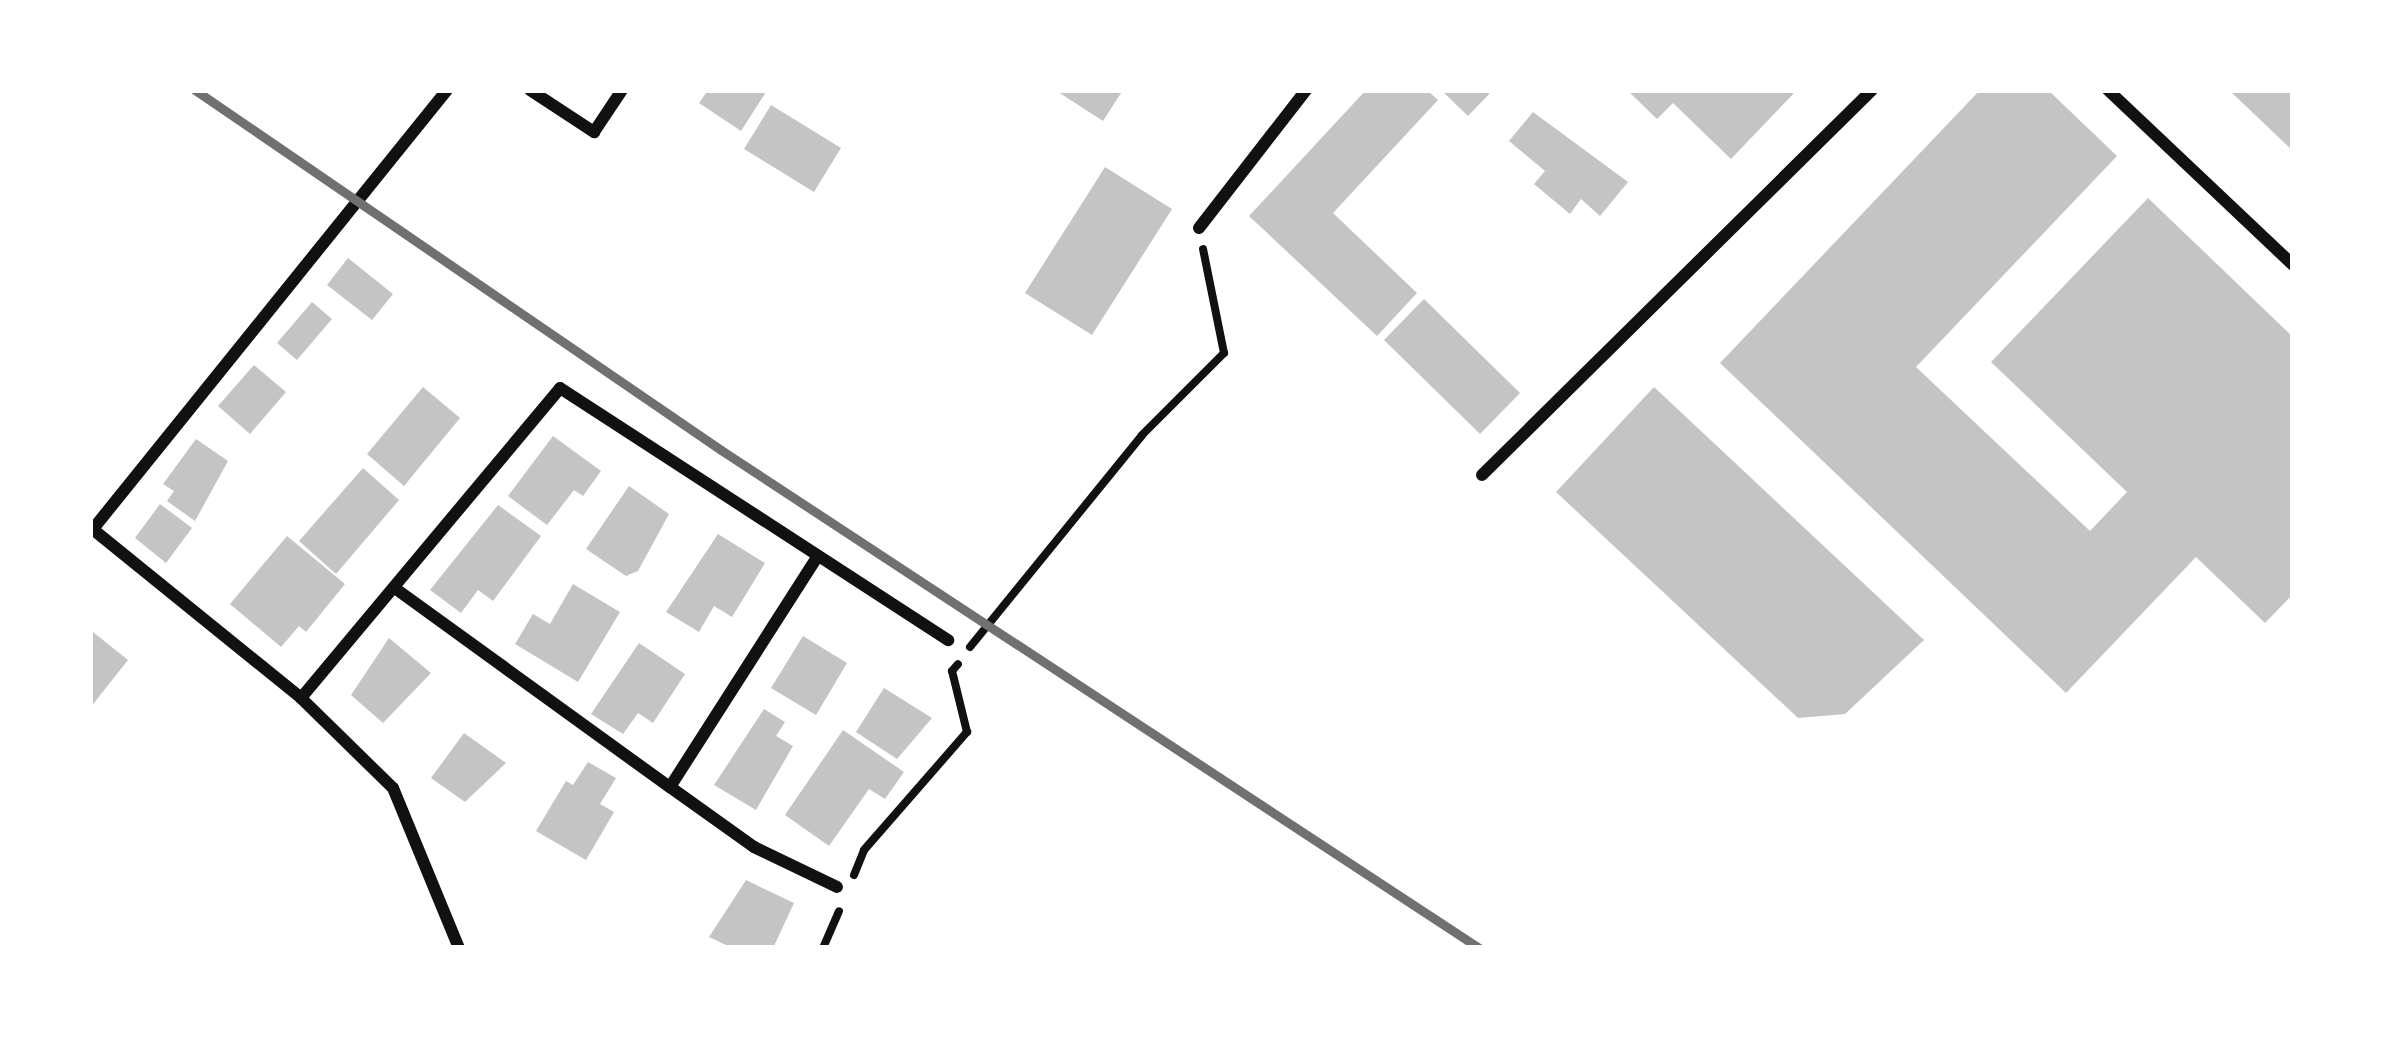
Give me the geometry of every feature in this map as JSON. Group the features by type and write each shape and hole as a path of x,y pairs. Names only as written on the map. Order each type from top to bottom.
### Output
{"street":[{"path":"447,90 91,528 301,698 394,788 459,948"},
{"path":"530,90 594,132 622,90"},
{"path":"1199,228 1306,90"},
{"path":"1482,475 1872,90"},
{"path":"2108,90 2293,265"},
{"path":"301,698 560,388 947,640"},
{"path":"670,787 818,556"},
{"path":"396,589 754,847 837,887"}],"path":[{"path":"824,948 865,850 967,732 952,671 1142,435 1224,353 1199,228"}],"building":[{"path":"708,90 766,92 741,131 699,103"},
{"path":"1055,90 1123,90 1103,121"},
{"path":"1366,90 1427,90 1438,100 1333,213 1417,293 1377,336 1249,216"},
{"path":"1441,90 1493,90 1468,116"},
{"path":"1627,90 1797,90 1731,159 1673,103 1657,119"},
{"path":"1980,90 2048,90 2117,156 1916,367 2090,531 2127,492 1991,362 2148,198 2293,337 2293,594 2265,623 2196,557 2066,693 1720,363"},
{"path":"2229,90 2293,90 2293,151"},
{"path":"771,105 841,148 814,192 744,149"},
{"path":"1533,112 1628,182 1600,216 1581,199 1570,214 1534,184 1545,171 1509,141"},
{"path":"1105,167 1172,209 1092,335 1025,293"},
{"path":"348,258 393,294 372,320 327,285"},
{"path":"1424,299 1520,393 1480,434 1384,340"},
{"path":"312,302 332,319 297,360 277,343"},
{"path":"254,365 286,392 250,434 218,406"},
{"path":"423,387 460,418 404,486 367,454"},
{"path":"1654,387 1924,640 1845,714 1798,718 1556,492"},
{"path":"553,436 601,471 583,496 574,490 547,525 508,496"},
{"path":"196,439 228,461 195,521 167,501 174,491 163,484"},
{"path":"363,468 399,500 336,574 299,541"},
{"path":"629,486 669,514 638,571 626,576 586,549"},
{"path":"160,504 192,528 166,563 135,538"},
{"path":"498,505 541,536 493,601 478,590 461,613 430,590"},
{"path":"718,534 765,563 732,617 714,606 699,632 666,612"},
{"path":"287,536 345,584 306,632 299,626 281,647 230,604"},
{"path":"573,584 620,612 578,682 515,644 533,614 550,624"},
{"path":"93,632 128,660 90,708 90,636"},
{"path":"803,636 847,663 816,715 771,688"},
{"path":"389,638 431,673 383,723 351,695"},
{"path":"639,643 685,674 653,723 638,713 623,734 591,714"},
{"path":"884,688 932,718 897,759 856,732"},
{"path":"764,709 785,722 776,736 793,746 756,810 714,785"},
{"path":"843,730 904,772 885,799 869,789 829,846 785,815"},
{"path":"464,733 506,763 465,802 431,778"},
{"path":"588,762 616,778 600,804 614,812 586,860 536,831 566,781 573,785"},
{"path":"746,880 794,903 773,948 732,948 709,937"}],"railway":[{"path":"195,90 721,450 1479,948"}]}
